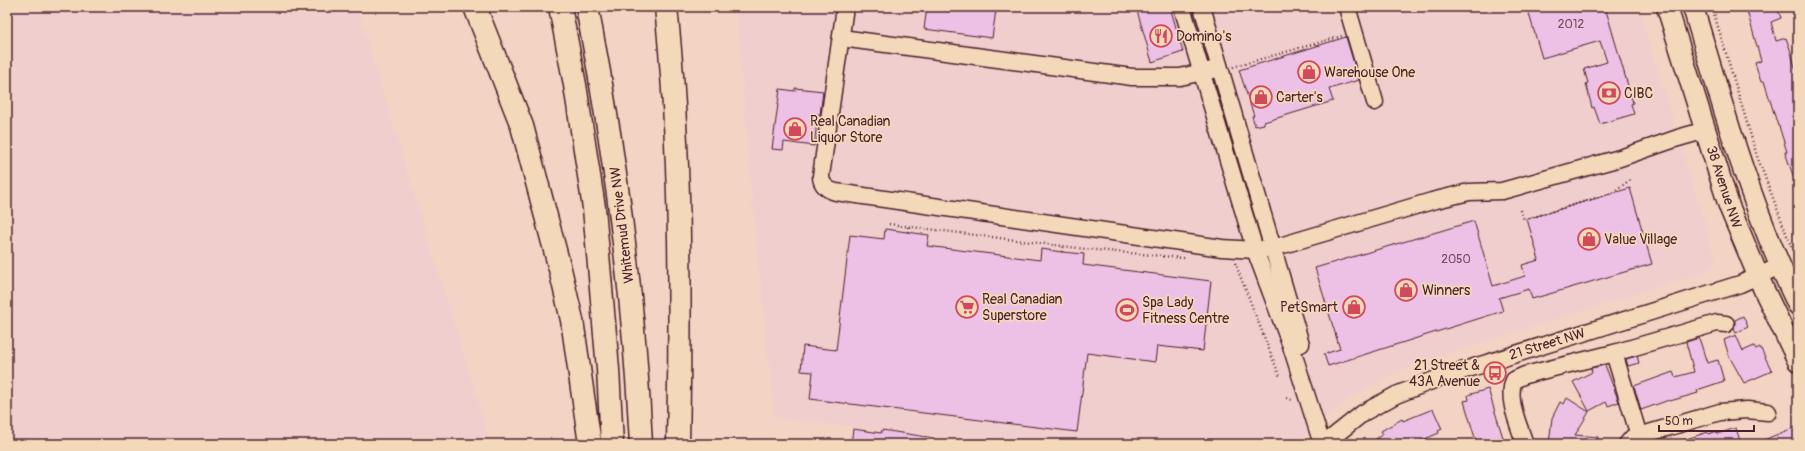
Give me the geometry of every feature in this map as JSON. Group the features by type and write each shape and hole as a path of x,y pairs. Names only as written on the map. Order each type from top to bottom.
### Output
{"highway":[{"path":"476,7 522,126 560,269 572,320 590,444"},
{"name":"Whitemud Drive NW","path":"560,7 576,85 594,208 608,369 612,444"},
{"name":"Whitemud Drive NW","path":"587,7 602,83 621,208 638,377 641,444"},
{"path":"666,7 679,207 680,334 678,444"}],"main road":[{"name":"38 Avenue NW","path":"1667,7 1729,206 1758,276 1798,361"},
{"name":"38 Avenue NW","path":"1693,7 1751,192 1789,264 1798,305"}],"street":[{"path":"845,7 821,176 823,183 828,190 1222,248 1255,250 1272,248 1432,201 1469,192 1502,191 1620,158 1706,130"},
{"path":"1182,7 1255,250 1325,442"},
{"path":"1202,7 1224,68 1325,442"},
{"path":"1347,7 1375,102"},
{"path":"841,38 1132,77 1172,78 1224,68"},
{"name":"21 Street NW","path":"1325,442 1363,413 1396,395 1439,378 1740,284 1789,264"},
{"path":"1525,444 1512,401 1511,388 1514,380 1525,375 1614,354 1717,322 1726,324"},
{"path":"1614,354 1633,440 1720,412 1747,410 1768,412"}],"path":[{"path":"1712,7 1758,156 1789,264"},
{"path":"1224,68 1345,35"},
{"path":"1520,210 1524,220 1612,193 1630,180"},
{"path":"889,224 1188,259"},
{"path":"908,226 908,232"},
{"path":"1062,252 1063,245"},
{"path":"1228,262 1236,263 1280,377"}],"shaded area":[{"path":"7,7 357,7 491,444 7,444"},
{"path":"736,7 1638,7 1716,260 1711,270 1421,362 1393,374 1367,388 1331,412 1297,444 1008,444 775,418 753,208"}],"building":[{"path":"927,7 969,7 996,10 992,38 924,29"},
{"path":"1136,7 1170,7 1183,52 1152,62"},
{"path":"1527,7 1605,7 1633,103 1631,104 1634,114 1600,124 1594,107 1592,108 1584,69 1607,62 1600,41 1542,58"},
{"path":"1746,7 1777,7 1781,18 1771,22 1776,41 1786,38 1798,78 1798,184 1796,184 1785,152 1787,152 1764,81 1761,82 1755,63 1761,61"},
{"path":"1346,37 1359,80 1329,89 1333,101 1255,126 1252,116 1254,116 1239,70"},
{"name":"Real Canadian Liquor Store","path":"795,88 823,91 820,115 818,114 814,146 784,142 783,150 772,149 780,89 795,91"},
{"path":"1630,188 1652,264 1532,299 1529,289 1499,298 1503,311 1328,366 1324,354 1340,349 1315,268 1474,221 1493,286 1525,276 1522,265 1539,260 1527,219"},
{"name":"Real Canadian Superstore","path":"885,229 929,235 927,246 1040,260 1041,249 1084,254 1083,265 1211,281 1203,351 1157,346 1155,362 1087,353 1077,432 810,399 813,372 801,371 803,346 836,350 850,235 884,239"},
{"path":"1743,316 1748,327 1736,333 1734,329 1735,320"},
{"path":"1736,335 1743,351 1754,346 1756,349 1760,347 1772,371 1744,383 1729,356 1724,340"},
{"path":"1699,338 1707,363 1718,360 1724,381 1697,390 1698,393 1670,401 1669,400 1641,410 1634,386 1673,372 1675,377 1694,372 1686,342"},
{"path":"1637,356 1639,363 1628,366 1626,359"},
{"path":"1605,365 1619,402 1608,406 1606,402 1589,411 1573,382 1592,372 1591,368"},
{"path":"1488,389 1505,444 1477,444 1472,428 1464,401 1469,400 1468,395"},
{"path":"1567,398 1589,412 1575,435 1598,437 1597,444 1549,444 1552,418 1560,402 1564,404"},
{"path":"1433,409 1442,429 1438,431 1439,433 1413,444 1369,444 1383,434 1381,431 1402,419 1403,421"},
{"path":"1798,426 1798,444 1754,444"},
{"path":"1736,428 1741,444 1677,444 1677,442 1708,432 1708,434 1716,431 1717,434"},
{"path":"853,429 881,433 882,430 934,438 934,444 851,444"}],"place":[{"name":"Domino's","path":"1161,36"},
{"name":"Warehouse One","path":"1309,72"},
{"name":"CIBC","path":"1609,93"},
{"name":"Carter's","path":"1261,97"},
{"name":"Real Canadian Liquor Store","path":"795,129"},
{"name":"Value Village","path":"1589,239"},
{"name":"Winners","path":"1406,290"},
{"name":"Real Canadian Superstore","path":"967,307"},
{"name":"PetSmart","path":"1354,307"},
{"name":"Spa Lady Fitness Centre","path":"1127,310"},
{"name":"21 Street & 43A Avenue","path":"1495,373"}]}
